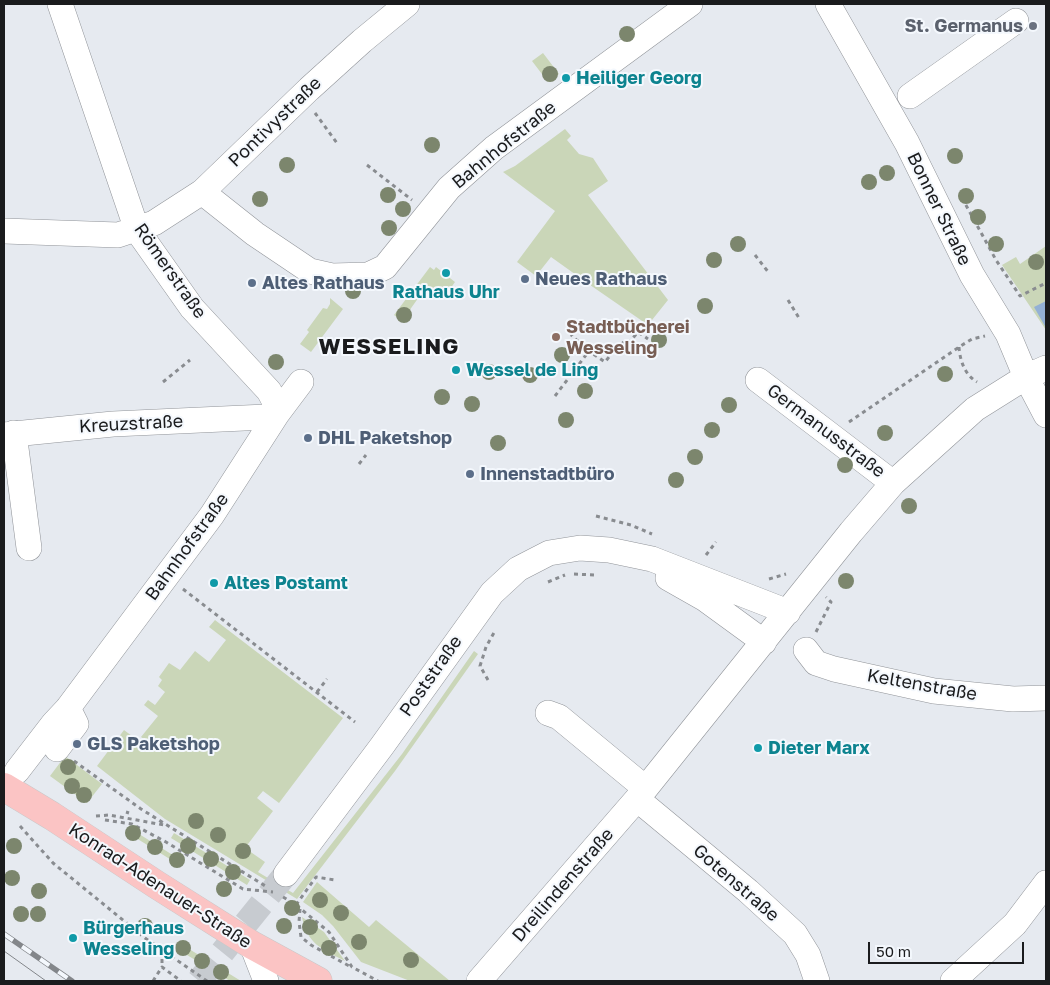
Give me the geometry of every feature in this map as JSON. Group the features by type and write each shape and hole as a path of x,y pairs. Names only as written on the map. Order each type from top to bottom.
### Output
{"main road":[{"name":"Konrad-Adenauer-Straße","path":"11,779 52,816 252,945 318,981"}],"street":[{"name":"Römerstraße","path":"60,4 136,230 192,308 268,392 277,406 268,416"},
{"name":"Pontivystraße","path":"4,231 118,235 154,223 202,192 302,96 362,41 407,4"},
{"name":"Bahnhofstraße","path":"202,192 255,234 310,271 344,277 368,275 378,271 391,261 428,212 449,188 494,148 690,4"},
{"name":"Bonner Straße","path":"828,4 907,143 972,275 995,336 1036,372 1046,415"},
{"path":"905,98 1016,21"},
{"name":"Germanusstraße","path":"788,612 856,526 893,483 975,409 1036,372"},
{"name":"Germanusstraße","path":"758,380 893,483"},
{"name":"Bahnhofstraße","path":"11,779 54,723 68,708 212,515 268,416 301,382"},
{"name":"Kreuzstraße","path":"9,434 113,424 268,416"},
{"path":"9,434 29,548"},
{"name":"Poststraße","path":"281,884 492,593 518,569 549,553 580,548 609,550 652,559 788,612"},
{"name":"Poststraße","path":"621,553 697,594 764,642"},
{"name":"Dreilindenstraße","path":"487,977 641,794 788,612"},
{"name":"Keltenstraße","path":"806,650 816,663 934,691 1013,698 1046,698"},
{"path":"57,750 76,724 68,708"},
{"path":"548,713 559,717 641,794"},
{"name":"Gotenstraße","path":"641,794 795,934 808,955 817,981"},
{"path":"953,981 1015,924 1046,884"},
{"path":"252,945 266,981"}],"path":[{"path":"302,96 337,143"},
{"path":"367,165 428,212"},
{"path":"755,255 769,273"},
{"path":"1020,296 1046,283"},
{"path":"788,300 799,318"},
{"path":"568,325 572,336 605,362 621,342 627,345 638,332 648,339"},
{"path":"830,435 960,347 972,340 995,336"},
{"path":"960,347 960,356 967,374 982,384 974,389"},
{"path":"555,396 589,351"},
{"path":"163,382 190,360"},
{"path":"374,445 378,440"},
{"path":"359,464 366,455"},
{"path":"596,516 632,526 655,535"},
{"path":"705,556 716,542"},
{"path":"698,552 713,560"},
{"path":"766,580 784,576 789,572"},
{"path":"542,584 564,576 581,573 595,575"},
{"path":"167,576 355,722"},
{"path":"488,680 480,666 486,647 499,625"},
{"path":"317,692 327,679"},
{"path":"57,750 167,825 281,884 296,905 329,932 352,967"},
{"path":"167,825 109,815 95,818 132,824 166,842 243,889 281,884"},
{"path":"18,824 53,863 162,950 207,981"},
{"path":"296,905 316,877 335,880"},
{"path":"300,909 301,937 310,945 378,981"},
{"path":"153,981 162,966 162,950"},
{"path":"162,966 181,981"}],"green space":[{"path":"543,53 559,74 548,82 532,61"},
{"path":"565,129 571,136 567,140 579,154 593,158 608,181 588,195 668,300 648,325 551,257 536,276 517,262 555,211 503,172 515,166"},
{"path":"1046,246 1046,330 1002,265 1016,257 1020,264"},
{"path":"430,267 434,270 436,267 455,282 443,299 426,287 402,321 394,315"},
{"path":"330,298 343,309 311,352 300,344 309,332 307,330 323,308 327,309 330,304"},
{"path":"215,620 343,718 279,803 263,791 257,798 273,811 245,848 265,862 258,872 293,893 402,754 474,651 478,654 395,771 297,899 165,819 97,766 124,730 132,736 129,741 142,751 149,743 141,737 158,716 144,705 148,700 155,705 165,692 158,686 162,680 159,677 169,663 180,670 195,651 209,662 226,640 209,627"},
{"path":"65,756 102,784 87,803 50,776"},
{"path":"131,829 184,862 181,866 128,833"},
{"path":"174,833 250,880 247,885 171,838"},
{"path":"317,882 369,927 376,920 450,981 410,981 361,962 333,926 322,915 303,902"},
{"path":"302,917 324,932 345,961 323,949 312,940 304,926"},
{"path":"181,944 241,981 230,981 177,949"}],"water":[{"path":"1046,301 1046,328 1034,307"}],"tunnel":[{"path":"199,981 286,874"}],"tram line":[{"path":"4,951 46,981"}],"railway":[{"path":"4,934 72,981"}],"place":[{"name":"St. Germanus","path":"1033,26"},
{"name":"Heiliger Georg","path":"566,78"},
{"name":"Rathaus Uhr","path":"446,273"},
{"name":"Neues Rathaus","path":"525,279"},
{"name":"Altes Rathaus","path":"252,283"},
{"name":"Stadtbücherei Wesseling","path":"556,337"},
{"name":"Wessel de Ling","path":"456,370"},
{"name":"DHL Paketshop","path":"308,438"},
{"name":"Innenstadtbüro","path":"470,474"},
{"name":"Altes Postamt","path":"214,583"},
{"name":"GLS Paketshop","path":"77,744"},
{"name":"Dieter Marx","path":"758,748"},
{"name":"Bürgerhaus Wesseling","path":"73,938"}],"district":[{"name":"WESSELING","path":"389,347"}]}
